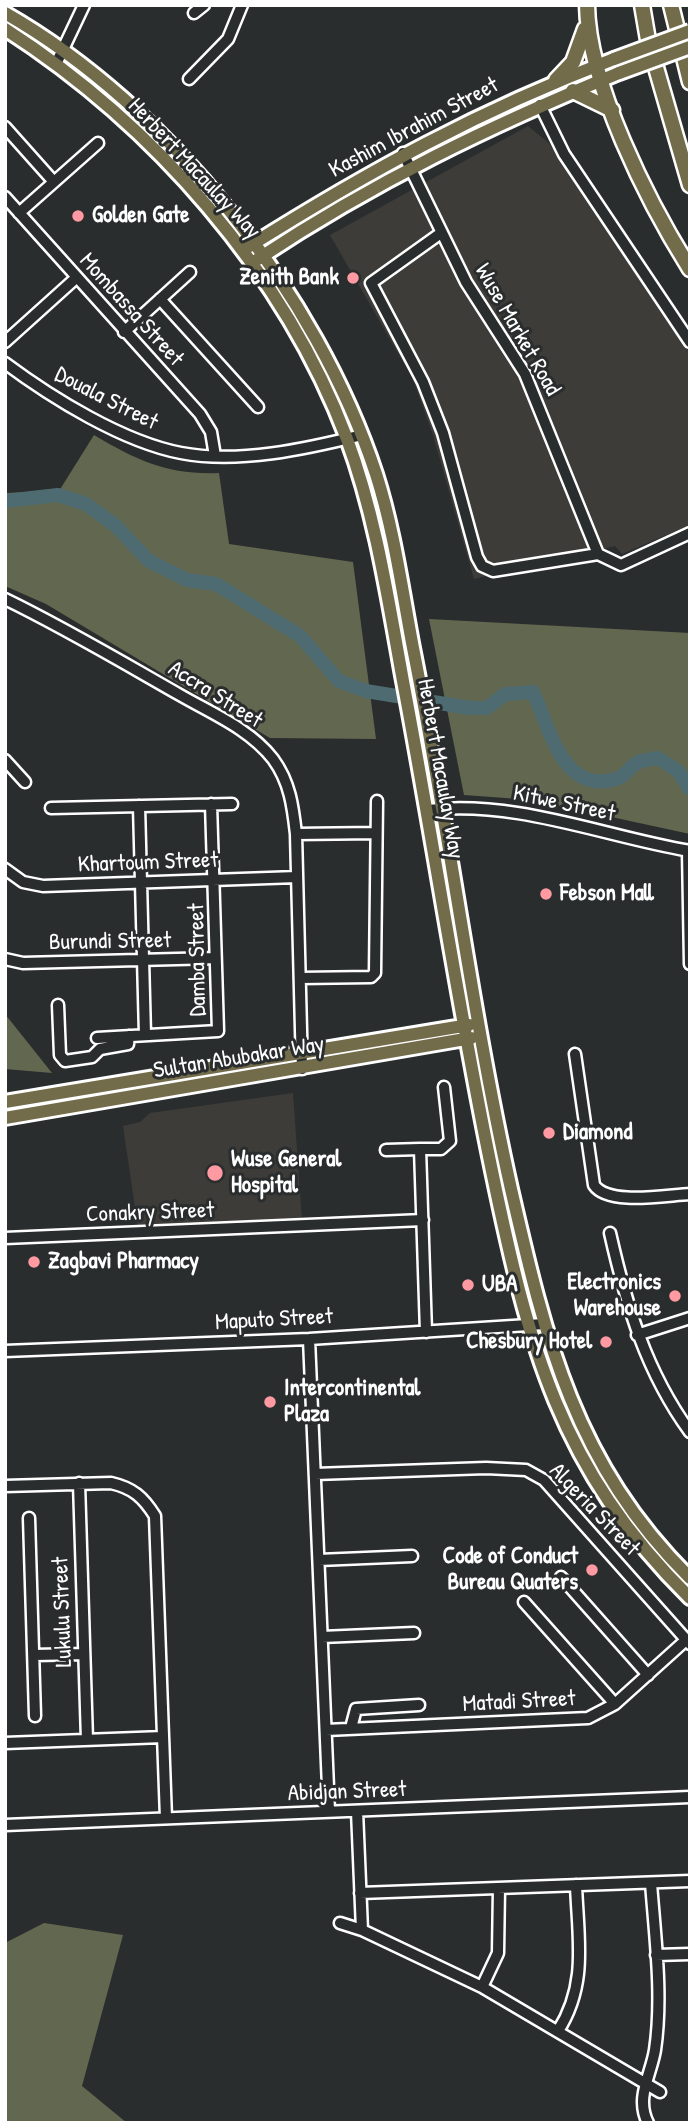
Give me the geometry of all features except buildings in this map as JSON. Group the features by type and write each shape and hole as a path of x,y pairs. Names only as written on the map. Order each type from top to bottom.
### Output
{"highway":[{"path":"587,5 587,25 600,81 668,234 690,269"},
{"path":"642,5 648,40 690,185"},
{"path":"671,5 690,82"},
{"path":"556,80 573,62 587,25"},
{"path":"573,91 612,110"}],"main road":[{"name":"Herbert Macaulay Way","path":"5,13 64,50 128,104 255,242 320,347 362,435 382,496 432,739 477,1030 556,1368 600,1463 643,1525 690,1578"},
{"name":"Herbert Macaulay Way","path":"5,29 56,64 118,114 152,148 242,250 309,357 347,439 374,527 428,810 463,1032 528,1326 562,1420 587,1470 632,1536 690,1598"},
{"name":"Kashim Ibrahim Street","path":"242,250 403,153 556,80 690,31"},
{"name":"Kashim Ibrahim Street","path":"252,264 334,209 409,168 540,105 690,47"},
{"name":"Sultan Abubakar Way","path":"5,1102 301,1054 477,1030"},
{"name":"Sultan Abubakar Way","path":"5,1118 302,1069 463,1032"}],"street":[{"path":"56,64 85,5"},
{"path":"194,13 204,5"},
{"path":"189,79 228,39 242,5"},
{"path":"540,105 564,154 690,342"},
{"path":"5,127 54,182"},
{"path":"19,213 98,143"},
{"name":"Wuse Market Road","path":"403,153 441,233 482,309 525,374 598,554"},
{"name":"Mombassa Street","path":"5,197 200,414 211,432 215,456"},
{"path":"441,233 371,283 412,359 443,433 477,557 482,566 493,571 598,554 621,565 690,533"},
{"path":"124,331 190,272"},
{"path":"5,342 76,278"},
{"path":"160,299 258,407"},
{"name":"Douala Street","path":"5,363 85,413 143,442 184,454 215,456 362,435"},
{"name":"Accra Street","path":"5,599 84,639 254,740 272,757 285,778 291,797 296,835 302,1069"},
{"path":"5,760 25,782"},
{"path":"300,978 371,976 375,973 377,801"},
{"name":"Damba Street","path":"145,1035 218,1031 211,804"},
{"path":"51,808 232,804"},
{"path":"97,1038 145,1035 139,806"},
{"name":"Kitwe Street","path":"428,810 484,807 536,816 689,851"},
{"path":"296,835 376,833"},
{"path":"689,851 690,964"},
{"name":"Khartoum Street","path":"5,869 23,882 43,886 297,877"},
{"name":"Burundi Street","path":"5,959 23,963 215,958"},
{"path":"58,1005 60,1055 65,1061 92,1057 100,1049 128,1044 129,1036"},
{"path":"575,1054 594,1185 598,1191 610,1197 690,1194"},
{"path":"386,1150 441,1149 450,1141 444,1087"},
{"path":"420,1149 426,1332"},
{"name":"Conakry Street","path":"5,1238 423,1220"},
{"path":"610,1233 637,1335 675,1412 690,1432"},
{"path":"637,1335 690,1318"},
{"name":"Maputo Street","path":"5,1351 309,1339 544,1324"},
{"path":"309,1339 329,1811"},
{"name":"Algeria Street","path":"315,1474 486,1468 526,1470 544,1480 688,1642"},
{"name":"Lukulu Street","path":"79,1483 87,1740"},
{"path":"5,1486 111,1483 129,1487 143,1497 155,1516 166,1818"},
{"path":"29,1518 35,1717"},
{"path":"319,1560 412,1556"},
{"path":"561,1577 648,1675"},
{"path":"524,1602 615,1704"},
{"path":"321,1637 414,1633"},
{"name":"Matadi Street","path":"326,1730 577,1720 599,1714 615,1704 688,1642"},
{"path":"34,1655 83,1654"},
{"path":"351,1728 356,1709 419,1705"},
{"path":"5,1743 163,1737"},
{"name":"Abidjan Street","path":"5,1825 690,1797"},
{"path":"356,1811 362,1930"},
{"path":"360,1892 690,1881"},
{"path":"648,2123 643,2114 644,2082 652,2065 655,2048 656,1955 651,1883"},
{"path":"558,2031 571,2011 578,1988 576,1885"},
{"path":"482,1987 498,1953 499,1888"},
{"path":"340,1923 362,1930 482,1987 660,2092"},
{"path":"656,1955 690,1954"}],"shaded area":[{"path":"528,126 550,144 690,353 690,525 622,554 615,546 474,579 433,435 413,379 330,235"},
{"name":"Wuse General Hospital","path":"293,1093 302,1221 138,1228 123,1126 140,1122 150,1113"}],"green space":[{"path":"94,435 139,459 169,469 219,473 229,544 353,562 376,739 270,738 46,604 5,586 5,493 59,491"},
{"path":"429,619 690,633 690,834 533,800 464,795"},
{"path":"5,1014 52,1073 5,1069"},
{"path":"44,1923 123,1935 82,2086 127,2123 5,2123 5,1943"}],"waterway":[{"path":"5,501 58,495 86,504 116,526 149,561 187,580 216,584 300,636 339,681 366,691 470,708 487,708 505,694 533,692 552,740 570,768 583,777 598,781 616,779 637,763 658,758 678,771 690,789"}],"place":[{"name":"Golden Gate","path":"78,216"},
{"name":"Zenith Bank","path":"353,278"},
{"name":"Febson Mall","path":"546,894"},
{"name":"Diamond","path":"549,1133"},
{"name":"Wuse General Hospital","path":"215,1173"},
{"name":"Zagbavi Pharmacy","path":"34,1262"},
{"name":"UBA","path":"468,1285"},
{"name":"Electronics Warehouse","path":"675,1296"},
{"name":"Chesbury Hotel","path":"606,1342"},
{"name":"Intercontinental Plaza","path":"270,1402"},
{"name":"Code of Conduct Bureau Quaters","path":"592,1570"}]}
